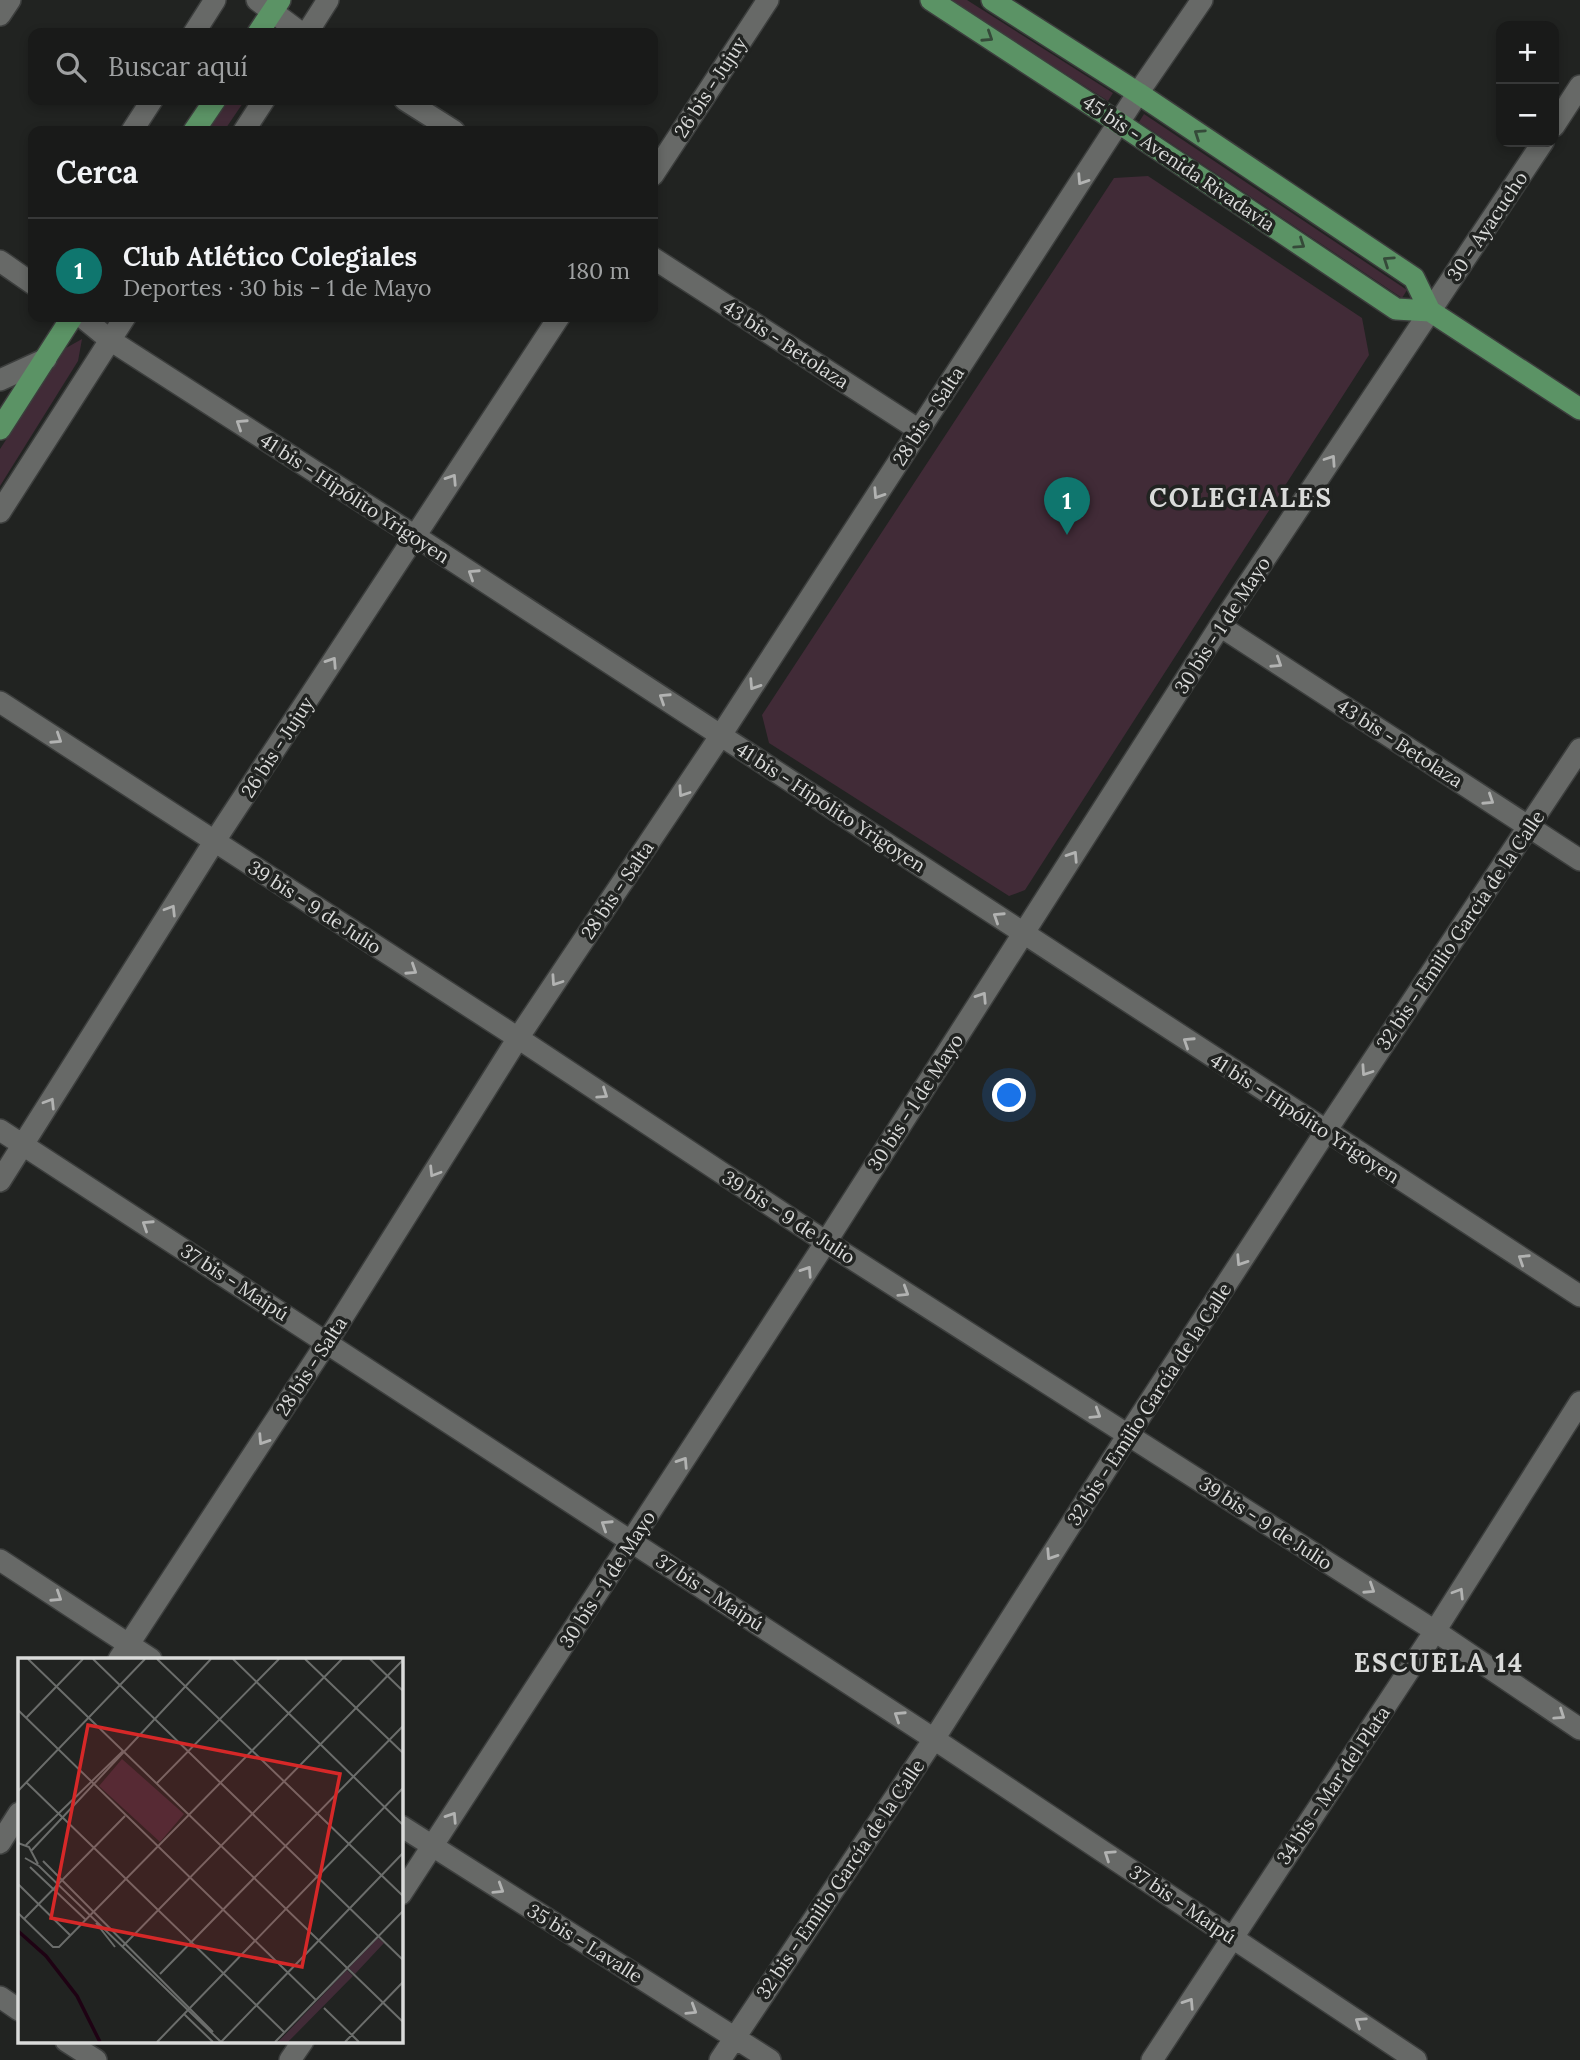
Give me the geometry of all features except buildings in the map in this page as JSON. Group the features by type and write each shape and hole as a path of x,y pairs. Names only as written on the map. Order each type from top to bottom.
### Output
{"main road":[{"name":"45 bis - Avenida Rivadavia","path":"931,0 1396,309 1430,311 1580,409"},
{"name":"45 bis - Avenida Rivadavia","path":"992,0 1138,93 1414,278 1430,311"},
{"path":"260,28 270,4"},
{"path":"197,126 212,105"},
{"path":"0,429 69,322"}],"street":[{"path":"0,15 10,0"},
{"path":"197,28 215,0"},
{"path":"310,28 328,0"},
{"name":"26 bis - Jujuy","path":"658,167 768,0"},
{"name":"28 bis - Salta","path":"124,1652 327,1342 518,1038 721,735 1138,93 1202,0"},
{"path":"270,4 296,28"},
{"path":"1559,118 1580,86"},
{"path":"135,126 149,105"},
{"path":"247,126 261,105"},
{"path":"413,105 446,126"},
{"name":"30 - Ayacucho","path":"1430,311 1540,147"},
{"path":"0,261 28,281"},
{"name":"43 bis - Betolaza","path":"658,261 919,430"},
{"name":"30 bis - 1 de Mayo","path":"402,1892 825,1242 1220,626 1430,311"},
{"name":"41 bis - Hipólito Yrigoyen","path":"88,322 110,340 1580,1296"},
{"path":"0,512 122,322"},
{"name":"26 bis - Jujuy","path":"0,1181 215,842 556,322"},
{"path":"0,380 46,359"},
{"name":"43 bis - Betolaza","path":"1220,626 1580,860"},
{"name":"39 bis - 9 de Julio","path":"0,702 518,1038 825,1242 1435,1631 1580,1729"},
{"name":"32 bis - Emilio García de la Calle","path":"720,2060 934,1739 1326,1131 1580,749"},
{"name":"37 bis - Maipú","path":"0,1130 934,1739 1416,2060"},
{"name":"34 bis - Mar del Plata","path":"1152,2060 1435,1631 1580,1402"},
{"path":"0,1560 124,1652 147,1658"},
{"path":"0,1843 18,1816"},
{"name":"35 bis - Lavalle","path":"402,1827 770,2060"},
{"path":"0,1997 18,2009"},
{"path":"68,2042 96,2060"},
{"path":"290,2060 302,2042"}],"shaded area":[{"path":"950,0 967,0 1113,93 1108,101"},
{"path":"225,105 242,105 227,126 210,126"},
{"path":"1144,114 1407,290 1402,298 1139,122"},
{"path":"1148,176 1362,318 1369,355 1025,890 1009,896 769,743 762,715 1114,178"},
{"path":"82,339 78,361 0,486 0,449 66,348"}],"place":[{"name":"Club Atlético Colegiales","path":"1067,535"}],"district":[{"name":"COLEGIALES","path":"1241,497"},
{"name":"ESCUELA 14","path":"1439,1662"}]}
